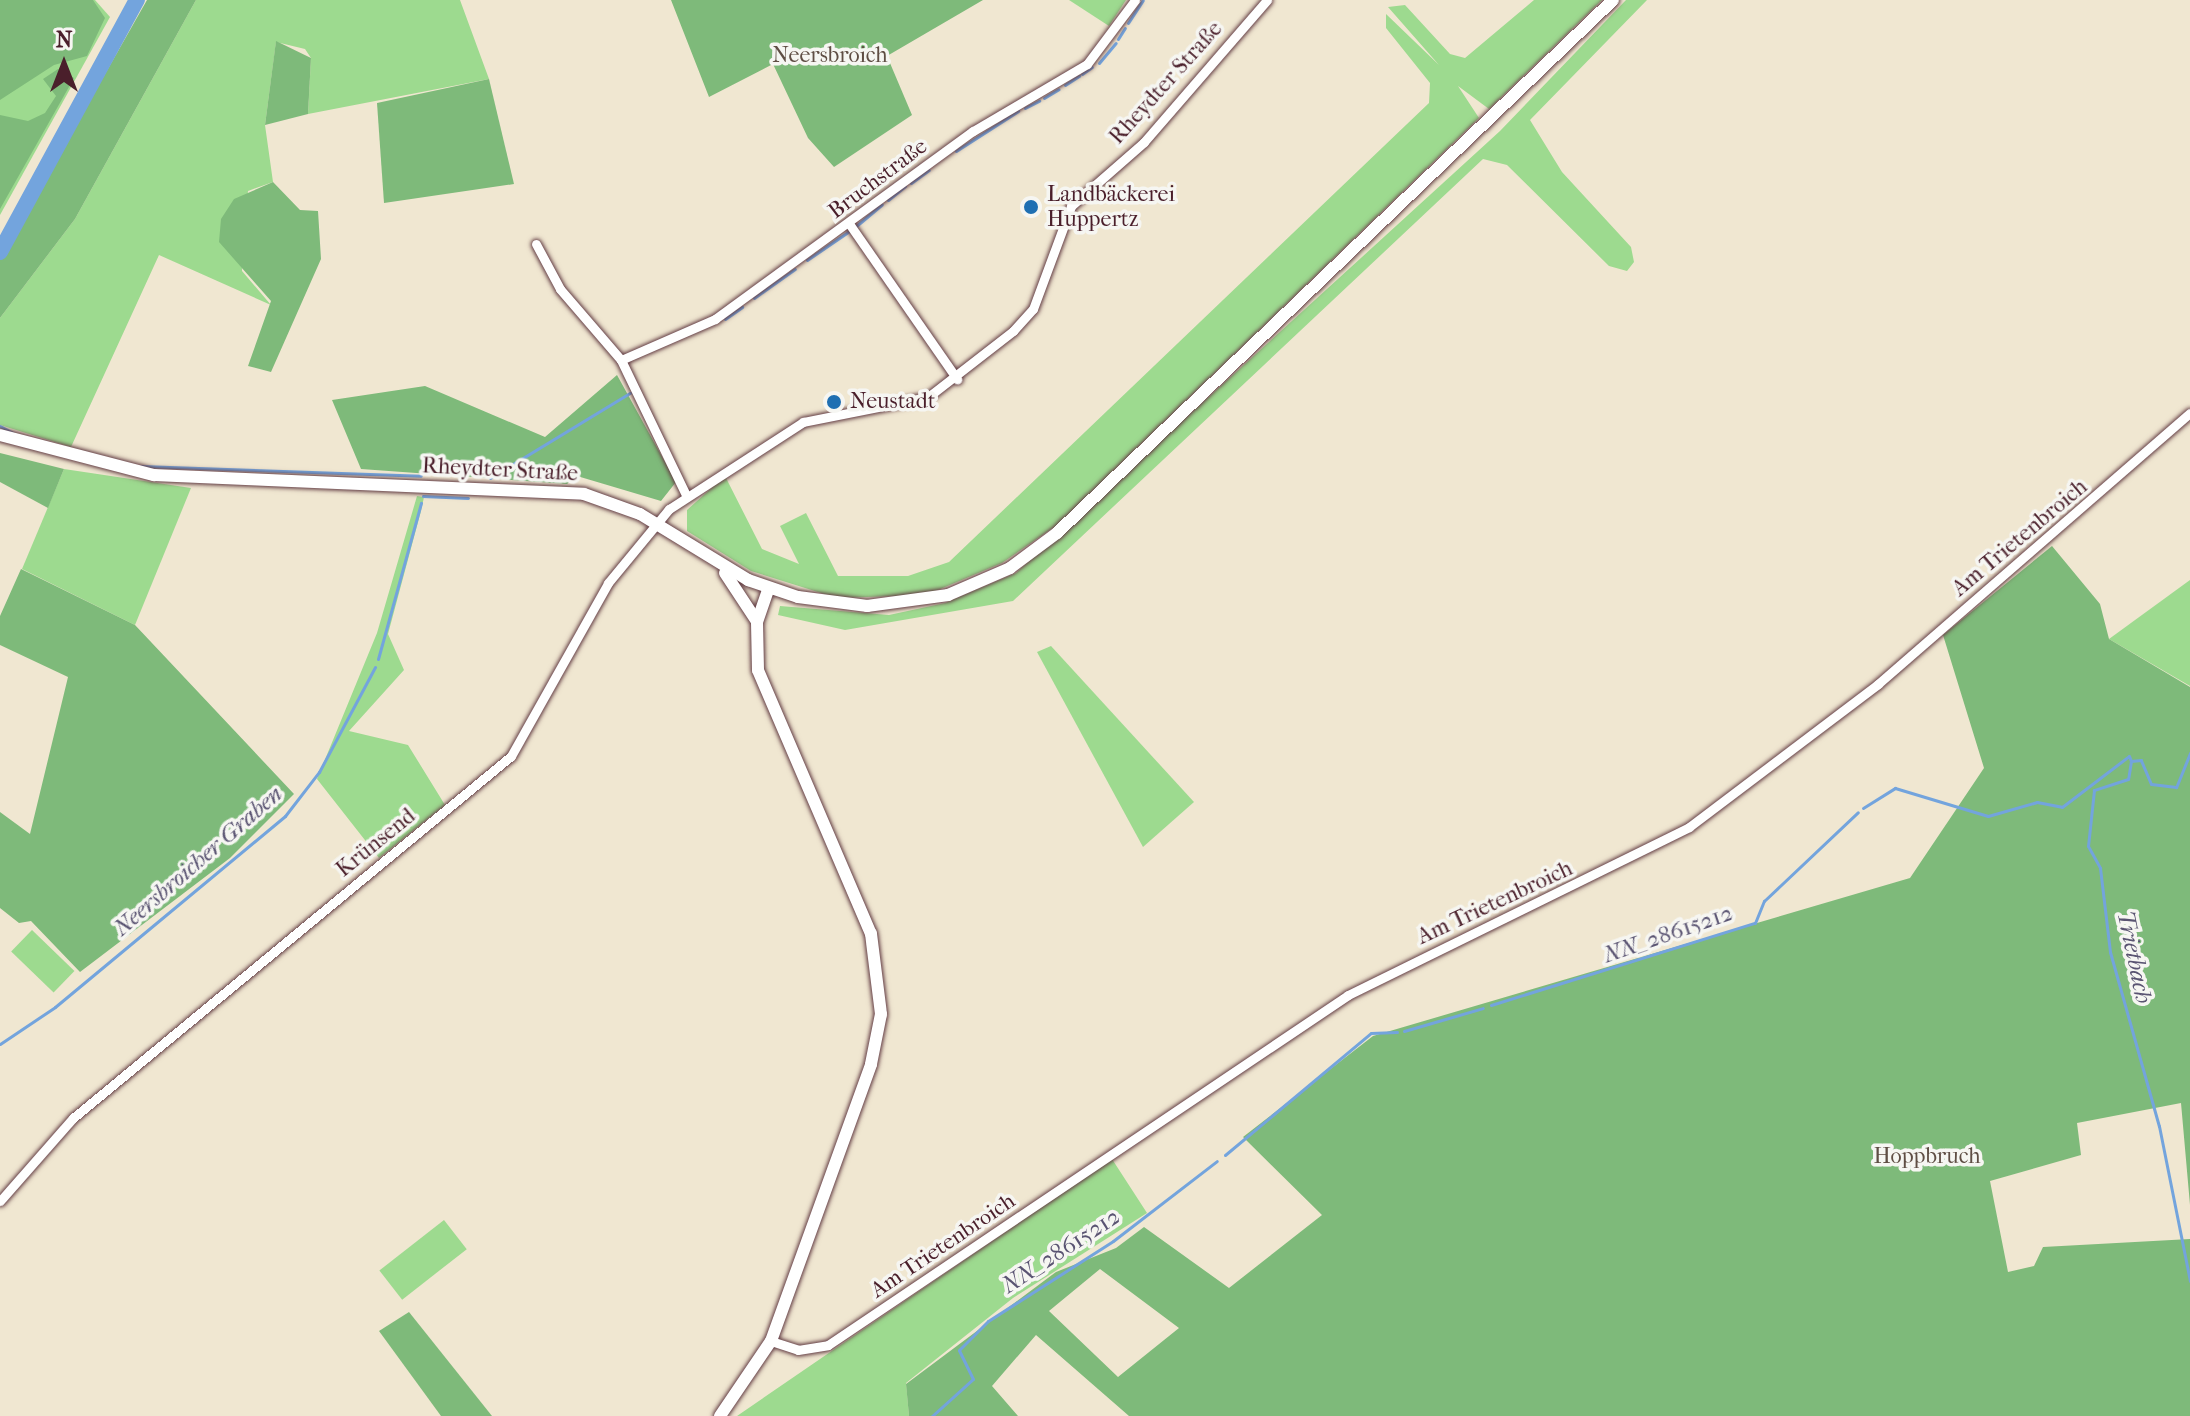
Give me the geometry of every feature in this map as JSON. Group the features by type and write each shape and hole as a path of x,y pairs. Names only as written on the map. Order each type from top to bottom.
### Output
{"main road":[{"path":"654,522 708,557 769,588 838,604 897,605 963,590 1022,560 1613,0"},
{"name":"Rheydter Straße","path":"0,435 154,475 569,491 654,522"},
{"path":"708,557 744,592 757,622 761,678 867,925 881,999 871,1064 771,1341 720,1416"},
{"path":"757,622 769,588"}],"street":[{"name":"Bruchstraße","path":"621,360 715,319 850,225 973,131 1087,64 1135,0"},
{"name":"Rheydter Straße","path":"654,522 686,495 803,422 911,405 957,379 1031,314 1071,206 1144,142 1267,0"},
{"path":"850,225 957,379"},
{"path":"536,244 560,289 621,360 686,495"},
{"name":"Am Trietenbroich","path":"771,1341 803,1351 832,1343 1348,995 1689,827 1878,684 2190,413"},
{"name":"Krünsend","path":"0,1201 52,1138 511,756 601,593 654,522"}],"green space":[{"path":"0,0 95,0 110,17 0,215"},
{"path":"0,0 93,0 105,18 87,56 54,65 0,100"},
{"path":"147,0 196,0 75,219 0,318 0,259"},
{"path":"196,0 460,0 489,79 308,114 311,58 305,49 276,42 265,125 273,182 248,191 242,271 271,305 159,255 71,447 0,425 0,318 75,219"},
{"name":"Neersbroich","path":"671,0 983,0 887,56 912,115 834,167 808,138 773,64 709,97"},
{"path":"1069,0 1126,0 1109,26"},
{"path":"1534,0 1602,0 1489,109 1458,86 1479,118 1057,525 1002,563 926,595 837,598 751,571 687,531 687,510 725,476 762,549 799,564 780,526 806,513 838,576 908,576 949,562 1429,103 1430,83 1386,28 1386,14 1439,65 1388,7 1405,5 1450,54 1465,58"},
{"path":"1626,0 1647,0 1530,120 1562,172 1631,247 1634,262 1627,271 1609,266 1507,165 1483,159 1013,601 845,630 778,615 780,606 889,615 945,603 1016,573 1500,131"},
{"path":"276,41 311,58 308,114 265,125"},
{"path":"58,69 74,78 0,209 0,115 28,121 45,113 56,96 43,79"},
{"path":"489,79 514,184 384,203 377,103"},
{"path":"273,182 300,210 318,211 321,259 271,372 248,366 271,301 219,242 221,219 234,199"},
{"path":"617,375 676,482 661,501 577,476 567,484 361,469 332,400 425,386 545,437"},
{"path":"0,453 64,469 48,508 0,482"},
{"path":"64,469 191,488 135,625 22,569"},
{"path":"417,496 424,497 388,634 404,670 349,731 408,745 445,805 379,858 317,779 377,633"},
{"name":"Hoppbruch","path":"2052,546 2100,604 2109,639 2190,687 2190,1205 2181,1103 2077,1123 2081,1155 1990,1181 2008,1272 2034,1266 2043,1247 2190,1239 2190,1416 1129,1416 1036,1335 992,1386 1018,1416 909,1416 906,1384 1056,1272 1116,1248 1144,1227 1229,1288 1322,1215 1243,1137 1373,1036 1910,878 1984,768 1943,635","holes":["1100,1269 1179,1328 1118,1377 1049,1311"]},
{"path":"21,569 135,625 294,794 230,858 80,972 31,921 19,923 0,908 0,812 30,834 68,677 0,645 0,616"},
{"path":"2190,580 2190,686 2109,639"},
{"path":"1051,646 1194,802 1143,847 1037,652"},
{"path":"32,930 74,971 54,993 11,952"},
{"path":"1112,1159 1147,1213 1013,1298 906,1383 909,1416 737,1416"},
{"path":"444,1220 467,1249 402,1300 379,1270"},
{"path":"409,1312 492,1416 441,1416 379,1331"}],"waterway":[{"path":"0,252 137,0"},
{"name":"Neersbroicher Graben","path":"1128,23 1143,0"},
{"name":"Neersbroicher Graben","path":"1118,39 1125,28"},
{"name":"Neersbroicher Graben","path":"1099,63 1116,43"},
{"name":"Neersbroicher Graben","path":"1082,74 1092,67"},
{"name":"Neersbroicher Graben","path":"1065,85 1079,76"},
{"name":"Neersbroicher Graben","path":"1044,98 1059,89"},
{"name":"Neersbroicher Graben","path":"1025,108 1039,101"},
{"name":"Neersbroicher Graben","path":"956,151 1018,111"},
{"name":"Neersbroicher Graben","path":"911,183 929,170"},
{"name":"Neersbroicher Graben","path":"888,200 905,186"},
{"name":"Neersbroicher Graben","path":"855,227 882,204"},
{"name":"Neersbroicher Graben","path":"807,260 848,232"},
{"name":"Neersbroicher Graben","path":"754,298 795,269"},
{"path":"725,319 742,307"},
{"name":"Neersbroicher Graben","path":"490,478 630,393"},
{"path":"0,426 13,433"},
{"path":"141,466 421,476"},
{"name":"Neersbroicher Graben","path":"423,496 468,498"},
{"name":"Neersbroicher Graben","path":"378,659 421,503"},
{"name":"Neersbroicher Graben","path":"0,1044 55,1007 285,816 319,772 375,667"},
{"name":"Trietbach","path":"2190,753 2176,787 2151,784 2141,760 2131,761 2128,779 2094,790 2088,846 2100,868 2110,952 2159,1126 2190,1281"},
{"name":"NN_28615212","path":"1863,808 1895,788 1988,816 2037,802 2062,807 2129,756 2131,761"},
{"name":"NN_28615212","path":"1491,1005 1755,923 1764,901 1858,812"},
{"name":"NN_28615212","path":"1404,1031 1483,1008"},
{"name":"NN_28615212","path":"1225,1155 1371,1033 1397,1032"},
{"name":"NN_28615212","path":"932,1416 973,1379 959,1350 988,1321 1113,1241 1217,1161"}],"place":[{"name":"Landbäckerei Huppertz","path":"1031,207"},
{"name":"Neustadt","path":"834,402"}]}
